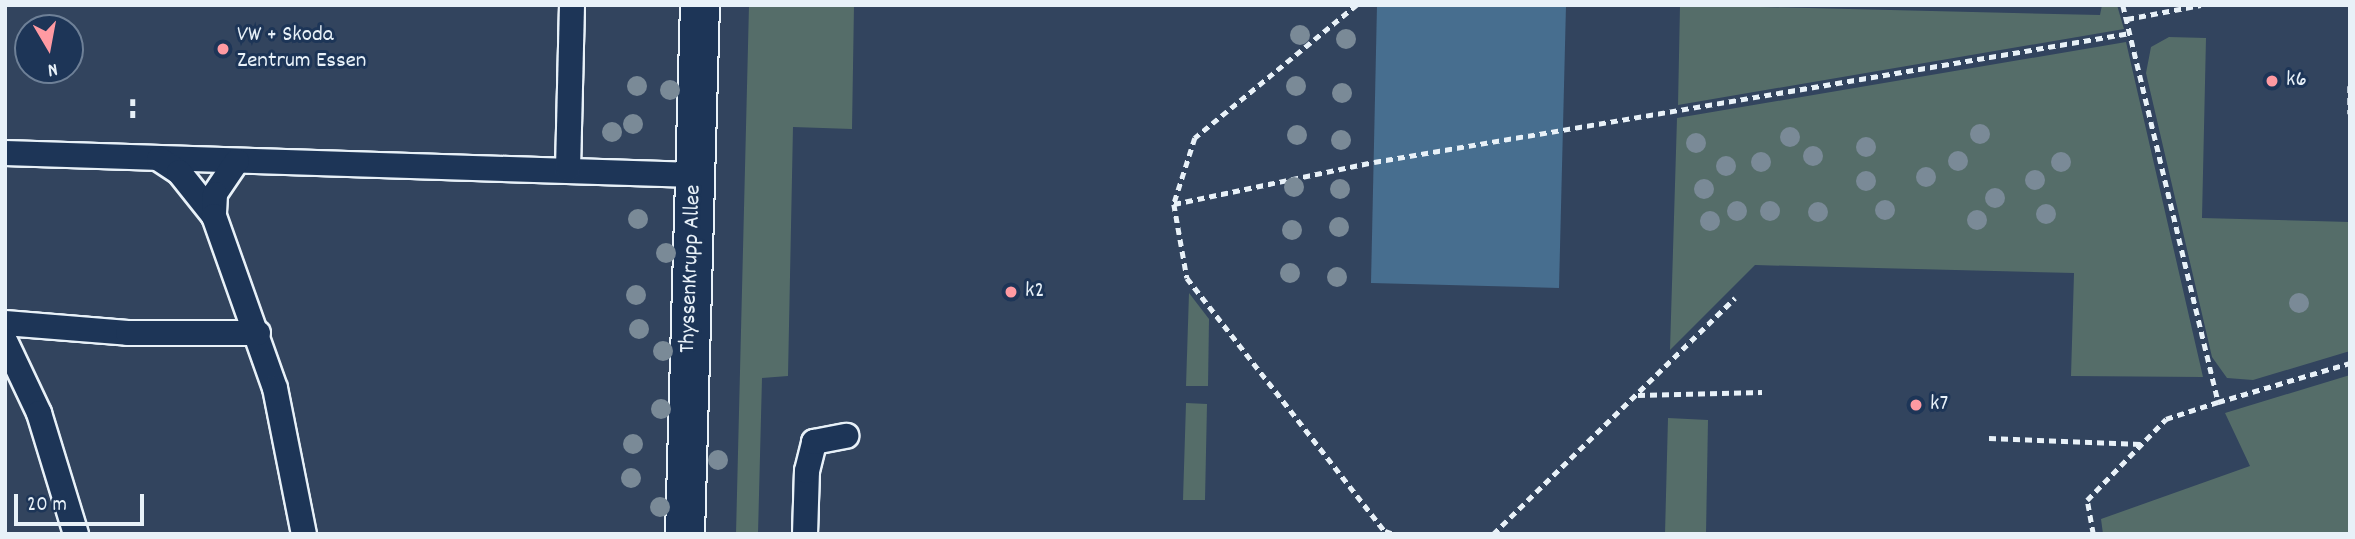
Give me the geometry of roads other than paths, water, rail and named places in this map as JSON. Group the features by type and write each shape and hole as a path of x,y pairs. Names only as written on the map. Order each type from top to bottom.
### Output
{"street":[{"name":"ThyssenKrupp Allee","path":"685,534 700,5"}],"lane":[{"path":"568,169 572,5"},
{"path":"5,153 695,175"},
{"path":"159,159 178,172 214,216 258,333 286,440 303,534"},
{"path":"214,216 215,194 237,161"},
{"path":"5,323 128,333 258,333"},
{"path":"25,377 36,335 59,327"},
{"path":"5,341 25,377 76,534"},
{"path":"805,534 807,471 814,442 846,436"}],"water":[{"path":"1377,5 1566,5 1559,288 1371,283"}],"place":[{"name":"VW + Skoda Zentrum Essen","path":"223,49"},
{"name":"k6","path":"2272,81"},
{"name":"k2","path":"1011,292"},
{"name":"k7","path":"1916,405"}]}
